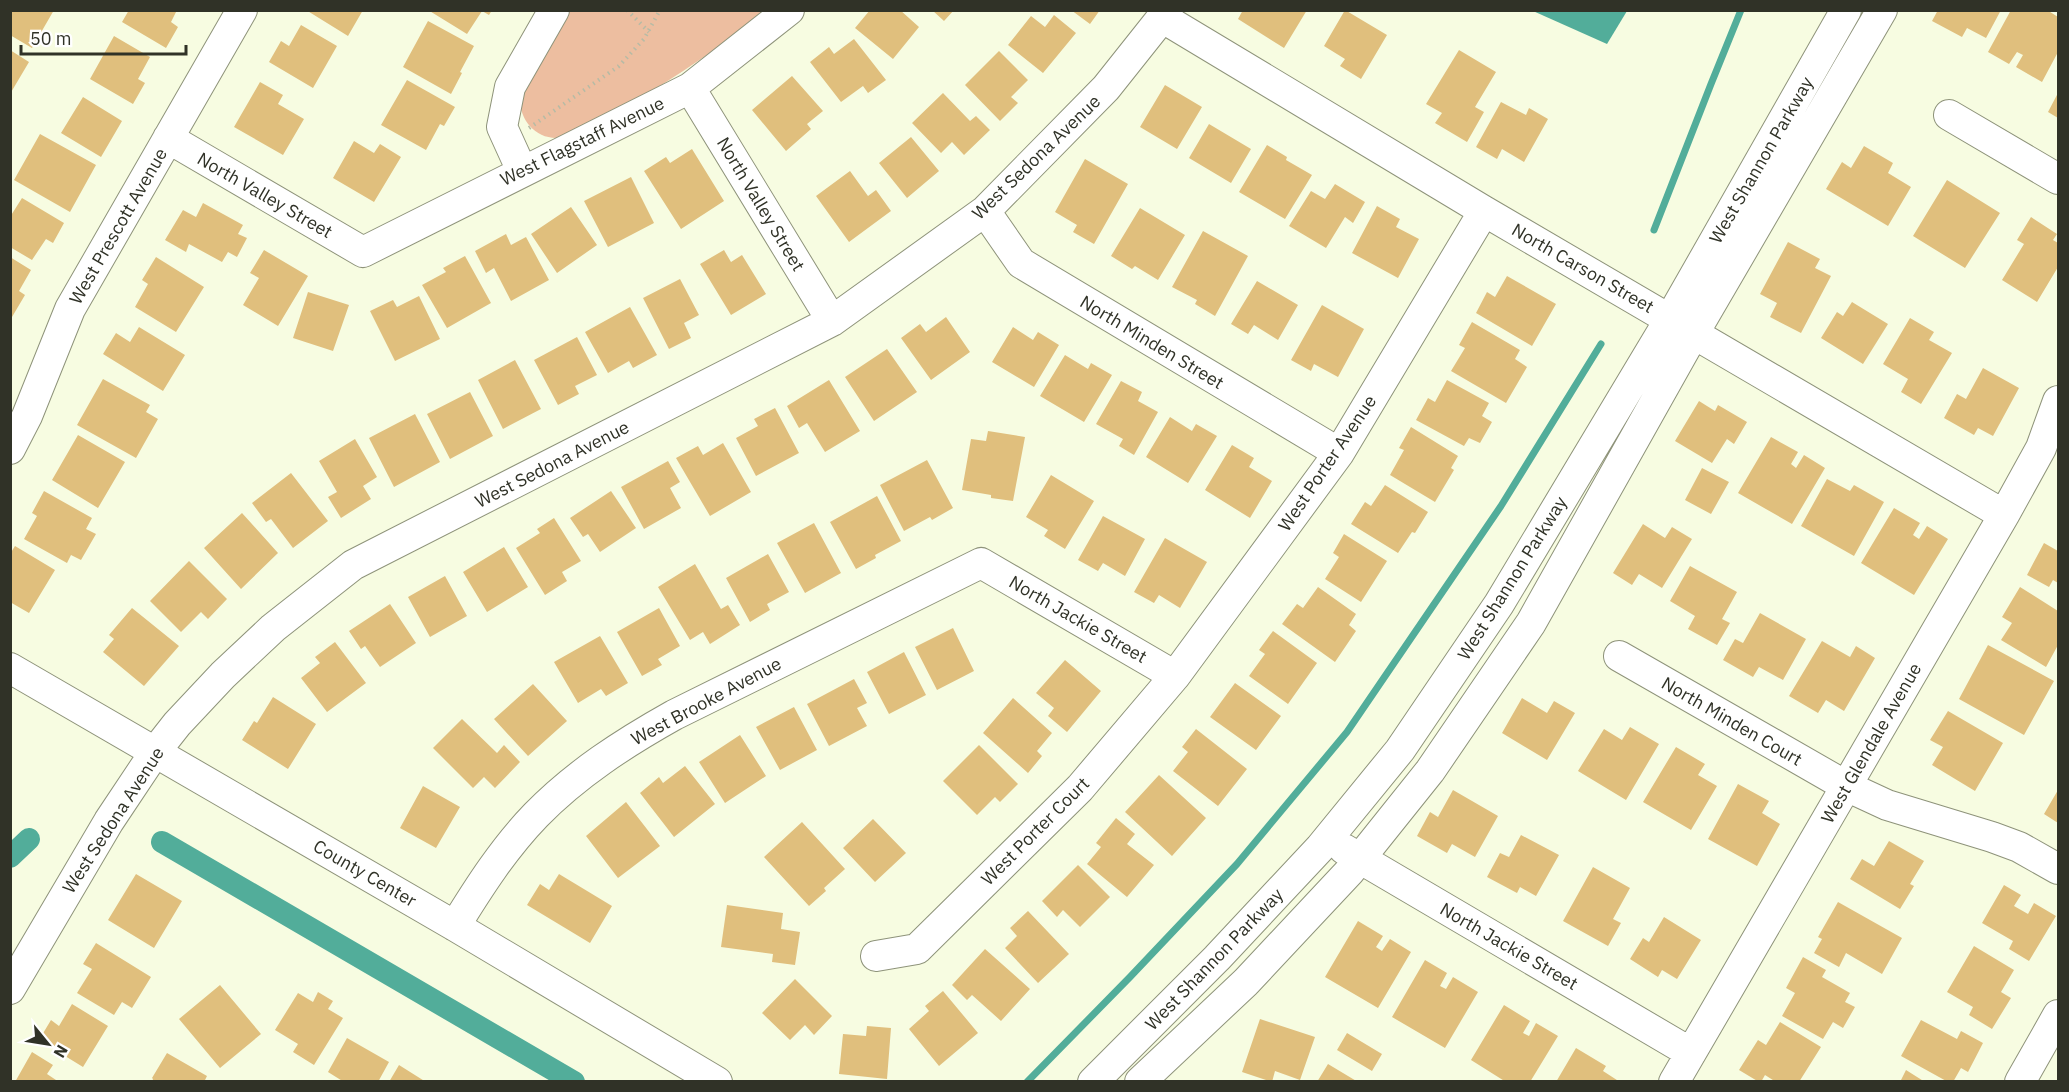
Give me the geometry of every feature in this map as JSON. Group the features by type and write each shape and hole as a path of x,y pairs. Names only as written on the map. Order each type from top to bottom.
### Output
{"street":[{"name":"West Prescott Avenue","path":"10,449 27,416 70,309 242,10"},
{"path":"522,171 502,127 510,87 554,10"},
{"name":"West Flagstaff Avenue","path":"363,252 690,88 789,10"},
{"name":"West Shannon Parkway","path":"1140,1082 1246,982 1360,858 1431,771 1531,623 1846,10"},
{"name":"West Shannon Parkway","path":"1093,1082 1217,958 1328,839 1400,750 1682,326 1882,10"},
{"name":"North Carson Street","path":"1165,14 1484,211 2004,515"},
{"name":"West Sedona Avenue","path":"10,989 109,821 155,752 177,724 223,675 273,628 353,565 832,321 985,211 1106,88 1165,14"},
{"name":"North Valley Street","path":"690,88 832,321"},
{"path":"1949,115 2058,179"},
{"name":"North Valley Street","path":"168,138 363,252"},
{"name":"North Minden Street","path":"985,211 1021,263 1339,453"},
{"name":"West Porter Avenue","path":"1175,676 1339,453 1484,211"},
{"name":"West Glendale Avenue","path":"1674,1082 2004,515 2041,448 2058,401"},
{"name":"North Jackie Street","path":"981,562 1175,676"},
{"name":"West Brooke Avenue","path":"455,926 485,878 519,834 561,792 602,759 674,715 981,562"},
{"name":"North Minden Court","path":"1619,656 1846,786"},
{"name":"County Center","path":"10,668 455,926 717,1082"},
{"name":"West Porter Court","path":"876,956 917,949 1080,788 1175,676"},
{"path":"1846,786 1887,805 2019,847 2058,869"},
{"name":"North Jackie Street","path":"1328,839 1691,1053"},
{"path":"2020,1082 2047,1062 2058,1015"}],"path":[{"path":"627,10 649,32"},
{"path":"508,140 604,78 635,50 649,32 660,10"}],"shaded area":[{"path":"569,11 766,11 706,56 642,97 578,132 565,137 546,137 538,133 526,121 520,105 520,95"}],"water":[{"path":"1627,10 1607,44 1533,11"}],"building":[{"path":"10,10 54,10 32,48 10,35"},
{"path":"129,10 177,10 171,22 178,27 166,48 122,22"},
{"path":"306,10 363,10 348,36"},
{"path":"428,10 492,10 489,15 482,11 467,34"},
{"path":"870,10 900,10 919,27 893,59 855,28"},
{"path":"932,10 954,10 944,21"},
{"path":"1071,10 1100,10 1090,24"},
{"path":"1243,10 1307,10 1284,48 1238,19"},
{"path":"1345,10 1387,35 1361,79 1340,66 1345,59 1324,46"},
{"path":"1938,10 2001,10 1986,38 1967,28 1962,37 1932,21"},
{"path":"2011,10 2047,10 2058,17 2058,52 2042,82 2016,67 2023,55 2017,52 2009,64 1988,52"},
{"path":"1054,15 1076,33 1043,73 1008,45 1031,16 1045,27"},
{"path":"428,21 474,46 451,94 403,67"},
{"path":"301,25 337,46 313,88 269,62 281,41 289,46"},
{"path":"114,36 150,57 138,79 145,83 133,104 90,79"},
{"path":"854,39 886,80 868,93 863,86 841,102 810,62 829,47 834,54"},
{"path":"10,50 29,62 10,94"},
{"path":"1459,50 1496,72 1475,107 1484,112 1467,142 1435,123 1442,113 1426,104"},
{"path":"999,51 1028,80 1011,97 1018,103 1000,121 965,85"},
{"path":"792,76 823,111 807,124 811,129 786,151 752,110"},
{"path":"407,80 455,107 444,126 440,124 426,150 381,125"},
{"path":"260,82 283,95 278,104 304,119 283,155 234,127"},
{"path":"1165,85 1202,107 1177,149 1140,127"},
{"path":"943,93 970,121 976,116 990,130 964,155 952,142 941,153 912,123"},
{"path":"2058,93 2058,118 2048,112"},
{"path":"83,97 122,121 101,157 61,133"},
{"path":"1501,102 1526,115 1529,108 1548,119 1524,162 1502,149 1497,159 1476,147"},
{"path":"1209,124 1251,149 1231,183 1189,158"},
{"path":"40,134 96,165 70,212 14,180"},
{"path":"911,137 939,171 907,198 879,163"},
{"path":"354,141 374,153 380,144 401,157 374,202 333,178"},
{"path":"1267,145 1287,157 1286,160 1312,175 1285,219 1239,192"},
{"path":"1864,146 1893,163 1888,173 1911,187 1888,226 1826,189 1842,162 1851,168"},
{"path":"692,149 724,201 681,229 644,171 666,157 670,163"},
{"path":"1085,159 1128,184 1094,244 1073,232 1077,225 1055,212"},
{"path":"850,171 868,196 876,190 891,211 849,242 816,196"},
{"path":"631,177 654,223 608,247 584,201"},
{"path":"1947,180 2000,213 1965,268 1913,236"},
{"path":"1335,184 1365,202 1353,223 1345,217 1326,248 1289,226 1311,191 1325,199"},
{"path":"22,198 64,223 53,243 46,239 32,260 10,247 10,217"},
{"path":"203,203 243,225 238,234 247,238 237,257 228,252 222,262 189,244 186,252 165,240 183,210 196,217"},
{"path":"1377,206 1400,219 1396,227 1419,239 1398,278 1352,253"},
{"path":"571,207 597,245 557,273 531,234"},
{"path":"1140,208 1185,235 1158,280 1135,266 1132,269 1111,256"},
{"path":"2031,217 2057,234 2053,240 2058,243 2058,267 2037,302 2002,280 2024,244 2017,240"},
{"path":"1203,231 1248,256 1215,316 1195,304 1197,300 1172,287"},
{"path":"506,234 511,245 526,237 549,280 511,301 494,268 486,273 475,251"},
{"path":"1788,242 1820,259 1815,268 1831,276 1801,333 1770,317 1777,303 1760,294"},
{"path":"264,250 308,276 278,326 243,305 259,278 250,273"},
{"path":"724,250 731,262 742,255 766,294 731,315 700,264"},
{"path":"465,256 491,303 447,328 422,285 446,272 443,268"},
{"path":"10,257 31,270 19,291 25,295 12,317 10,316"},
{"path":"156,257 204,287 176,332 135,307 148,284 142,280"},
{"path":"1507,276 1556,304 1532,346 1476,313 1487,292 1495,297"},
{"path":"680,279 699,315 684,323 691,338 669,349 643,298"},
{"path":"1257,281 1298,305 1278,340 1254,325 1248,334 1231,324"},
{"path":"308,292 349,305 333,351 293,338"},
{"path":"419,296 440,339 395,361 370,311 393,300 397,307"},
{"path":"1852,302 1888,324 1863,364 1821,338 1837,312 1843,316"},
{"path":"1322,305 1364,329 1338,377 1314,364 1311,371 1291,360"},
{"path":"630,307 657,355 633,368 629,361 608,373 585,332"},
{"path":"946,317 970,352 931,380 901,338 920,324 926,332"},
{"path":"1910,318 1934,332 1929,340 1952,353 1921,404 1901,392 1908,379 1883,364"},
{"path":"1472,322 1520,350 1515,359 1527,367 1506,403 1451,371 1465,348 1459,345"},
{"path":"139,327 185,355 163,391 103,354 116,333 130,342"},
{"path":"1013,327 1033,340 1038,332 1059,345 1034,387 992,362"},
{"path":"577,337 597,375 575,386 579,394 558,405 534,360"},
{"path":"887,349 917,392 874,421 845,377"},
{"path":"1065,355 1088,369 1091,363 1112,375 1084,422 1040,396"},
{"path":"515,360 541,409 503,429 478,380"},
{"path":"1983,368 2019,388 1993,436 1978,428 1974,435 1944,418 1957,394 1966,399"},
{"path":"103,379 150,405 146,412 158,419 136,458 77,425"},
{"path":"829,380 860,431 825,452 807,423 799,428 787,406"},
{"path":"1447,380 1489,403 1482,416 1492,422 1480,443 1469,438 1464,446 1416,420 1428,398 1435,402"},
{"path":"1121,381 1142,392 1138,401 1158,412 1134,455 1119,446 1123,439 1096,424"},
{"path":"470,392 493,436 450,459 427,414"},
{"path":"1699,401 1715,411 1718,405 1747,422 1734,444 1727,439 1712,463 1675,441"},
{"path":"775,408 799,453 756,476 736,438 758,426 754,419"},
{"path":"415,414 440,462 394,487 369,438"},
{"path":"1170,417 1192,431 1196,424 1217,436 1188,483 1146,457"},
{"path":"1411,427 1458,456 1451,468 1454,470 1435,502 1390,475 1404,450 1399,448"},
{"path":"988,431 1025,437 1013,501 962,490 971,439 986,441"},
{"path":"78,435 125,462 98,508 52,480"},
{"path":"1771,437 1798,452 1791,464 1796,468 1804,455 1825,468 1792,524 1738,493"},
{"path":"355,439 377,477 363,486 371,499 341,518 328,497 337,492 319,461"},
{"path":"723,443 751,492 710,516 676,458 698,446 703,455"},
{"path":"1232,445 1254,458 1249,467 1272,481 1250,518 1205,490"},
{"path":"927,460 953,508 932,520 930,517 904,531 880,485"},
{"path":"668,461 680,482 670,488 681,508 644,529 621,487"},
{"path":"1702,468 1729,482 1711,514 1685,500"},
{"path":"291,473 328,521 293,548 271,519 266,522 252,503"},
{"path":"1051,475 1094,501 1065,549 1044,536 1048,530 1026,517"},
{"path":"1827,479 1850,491 1854,485 1884,502 1854,556 1801,526"},
{"path":"1385,485 1428,512 1415,533 1412,532 1398,553 1351,524 1365,502 1371,506"},
{"path":"44,491 92,518 86,529 96,534 81,560 71,555 67,563 24,539 37,516 32,513"},
{"path":"611,491 636,528 600,552 588,534 583,537 570,518"},
{"path":"877,496 901,541 875,555 876,558 856,569 830,522"},
{"path":"1894,508 1920,523 1913,535 1919,539 1927,526 1948,539 1914,595 1861,563"},
{"path":"242,513 278,553 241,589 204,548"},
{"path":"1103,516 1145,539 1125,576 1103,563 1098,571 1078,560"},
{"path":"554,518 581,561 562,572 567,581 545,595 516,548 540,533 537,529"},
{"path":"814,523 841,573 805,593 777,543"},
{"path":"1643,524 1665,538 1672,527 1692,539 1662,588 1639,574 1632,585 1613,573"},
{"path":"1344,534 1387,561 1361,602 1325,579 1339,557 1333,553"},
{"path":"1165,538 1207,562 1180,608 1159,595 1154,603 1134,592"},
{"path":"2044,543 2058,551 2058,583 2053,580 2049,587 2027,575"},
{"path":"15,546 55,570 29,613 10,602 10,554"},
{"path":"504,547 528,587 487,612 463,572"},
{"path":"768,554 789,592 767,604 770,610 750,622 726,578"},
{"path":"189,561 227,599 208,619 201,612 181,632 150,601"},
{"path":"695,564 721,609 728,605 740,625 710,644 703,632 690,640 658,587"},
{"path":"1690,566 1737,592 1722,619 1730,623 1717,645 1688,629 1695,616 1670,601"},
{"path":"445,576 467,616 430,637 408,597"},
{"path":"1318,587 1356,614 1349,625 1356,631 1335,662 1282,624 1297,604 1303,608"},
{"path":"2020,587 2058,611 2058,645 2046,667 2001,640 2012,623 2002,617"},
{"path":"390,604 416,643 380,667 365,646 361,649 349,631"},
{"path":"132,608 179,646 144,686 103,652 114,639 109,635"},
{"path":"659,608 680,646 658,659 662,665 642,676 617,632"},
{"path":"1760,613 1806,639 1783,680 1759,667 1753,677 1723,660 1735,639 1743,643"},
{"path":"953,628 974,671 937,690 915,647"},
{"path":"1273,631 1317,663 1288,704 1249,676 1265,654 1259,650"},
{"path":"600,636 628,683 606,696 601,689 578,703 554,662"},
{"path":"1822,641 1850,657 1856,646 1875,658 1844,711 1826,700 1818,713 1789,696"},
{"path":"335,642 366,683 327,712 301,678 320,663 315,657"},
{"path":"1988,645 2054,681 2024,735 1959,699"},
{"path":"904,652 926,695 889,714 867,672"},
{"path":"1065,660 1101,691 1067,732 1048,716 1054,708 1036,693"},
{"path":"854,679 867,703 857,708 867,726 829,746 807,704"},
{"path":"1235,683 1281,716 1256,750 1210,717"},
{"path":"533,684 567,721 528,756 494,719"},
{"path":"273,697 316,724 288,769 242,740 254,721 257,723"},
{"path":"1013,698 1052,733 1037,751 1042,756 1028,773 983,733"},
{"path":"1522,698 1547,713 1554,701 1575,713 1547,760 1502,733"},
{"path":"794,707 817,750 780,770 756,727"},
{"path":"1948,711 2003,743 1975,791 1932,765 1943,747 1930,740"},
{"path":"462,719 497,753 504,745 520,762 495,788 484,777 473,788 433,748"},
{"path":"1630,727 1659,744 1626,800 1578,771 1604,729 1622,740"},
{"path":"1196,729 1247,769 1218,806 1173,771 1188,752 1182,747"},
{"path":"740,735 766,776 725,803 699,762"},
{"path":"979,745 1018,784 1000,802 995,797 977,815 943,781"},
{"path":"1676,747 1705,764 1698,775 1717,786 1691,830 1643,802"},
{"path":"685,766 715,804 674,837 640,793 659,777 663,783"},
{"path":"1159,775 1206,818 1172,856 1125,812"},
{"path":"1738,784 1769,801 1762,813 1780,824 1757,866 1708,839"},
{"path":"423,786 460,807 436,848 400,828"},
{"path":"1453,790 1498,816 1475,857 1452,844 1447,853 1417,836 1430,812 1438,817"},
{"path":"2058,790 2058,823 2044,814"},
{"path":"626,802 660,846 618,878 586,836"},
{"path":"1116,818 1135,834 1127,844 1154,865 1127,897 1087,864 1101,847 1096,843"},
{"path":"873,819 906,853 875,882 843,848"},
{"path":"802,822 845,869 824,888 826,891 809,906 764,857"},
{"path":"1521,835 1559,855 1536,896 1520,887 1517,893 1487,877 1500,853 1509,857"},
{"path":"1889,841 1924,861 1910,884 1914,886 1900,909 1850,879 1862,859 1874,866"},
{"path":"1078,865 1110,897 1080,927 1063,910 1057,917 1042,901"},
{"path":"1593,867 1630,888 1613,919 1621,923 1608,946 1563,921"},
{"path":"136,874 182,901 154,948 108,920"},
{"path":"559,874 612,906 590,943 527,905 540,884 549,890"},
{"path":"2004,885 2021,895 2014,906 2028,914 2034,903 2056,916 2029,961 2009,949 2013,941 1982,923"},
{"path":"1838,902 1902,938 1882,974 1846,953 1839,967 1814,953 1822,939 1818,937"},
{"path":"727,905 783,913 781,929 800,932 795,965 772,962 773,954 721,947"},
{"path":"1028,911 1069,954 1038,983 1005,948 1017,936 1010,928"},
{"path":"1664,917 1701,940 1677,979 1662,970 1658,977 1630,959 1643,938 1649,942"},
{"path":"1358,921 1383,936 1376,947 1382,951 1390,939 1411,952 1378,1008 1325,977"},
{"path":"96,943 151,977 132,1008 122,1002 114,1015 77,993 92,969 83,964"},
{"path":"1974,946 2014,970 2001,992 2011,998 1992,1029 1969,1015 1973,1007 1947,992"},
{"path":"985,949 1030,989 1001,1021 972,995 967,1000 952,985"},
{"path":"1803,957 1826,970 1822,977 1850,993 1845,1002 1855,1007 1843,1028 1833,1022 1823,1039 1782,1016 1795,993 1786,988"},
{"path":"1425,960 1447,973 1440,986 1446,989 1453,977 1478,992 1445,1048 1392,1017"},
{"path":"795,979 832,1016 814,1035 805,1025 790,1040 762,1013"},
{"path":"220,985 261,1034 220,1068 179,1019"},
{"path":"943,991 978,1033 939,1066 909,1029 929,1011 925,1006"},
{"path":"318,992 333,1001 328,1009 343,1018 314,1065 293,1052 298,1044 275,1030 298,993 313,1002"},
{"path":"72,1004 108,1026 83,1067 39,1040 51,1020 59,1026"},
{"path":"1504,1005 1530,1021 1523,1033 1529,1036 1536,1023 1558,1036 1530,1082 1506,1082 1471,1060"},
{"path":"1260,1019 1315,1037 1300,1080 1275,1071 1272,1082 1242,1072"},
{"path":"1921,1020 1957,1039 1961,1031 1983,1043 1968,1072 1961,1068 1953,1082 1948,1082 1901,1056"},
{"path":"1780,1022 1821,1047 1799,1082 1776,1082 1765,1075 1759,1082 1739,1070 1758,1040 1766,1045"},
{"path":"867,1026 891,1028 887,1079 839,1074 843,1034 866,1036"},
{"path":"1347,1033 1382,1054 1372,1071 1337,1050"},
{"path":"347,1038 389,1062 378,1082 344,1082 328,1072"},
{"path":"1576,1048 1606,1066 1603,1071 1620,1082 1556,1082"},
{"path":"32,1052 53,1065 47,1074 59,1082 15,1082"},
{"path":"167,1053 207,1076 204,1082 152,1082 152,1078"},
{"path":"1328,1064 1358,1082 1317,1082"},
{"path":"399,1065 426,1082 389,1082"},
{"path":"1906,1070 1925,1082 1900,1082"}],"waterway":[{"path":"1654,230 1741,10"},
{"path":"1027,1082 1237,864 1347,732 1501,506 1601,344"},
{"path":"10,857 29,839"},
{"path":"162,842 574,1082"}]}
